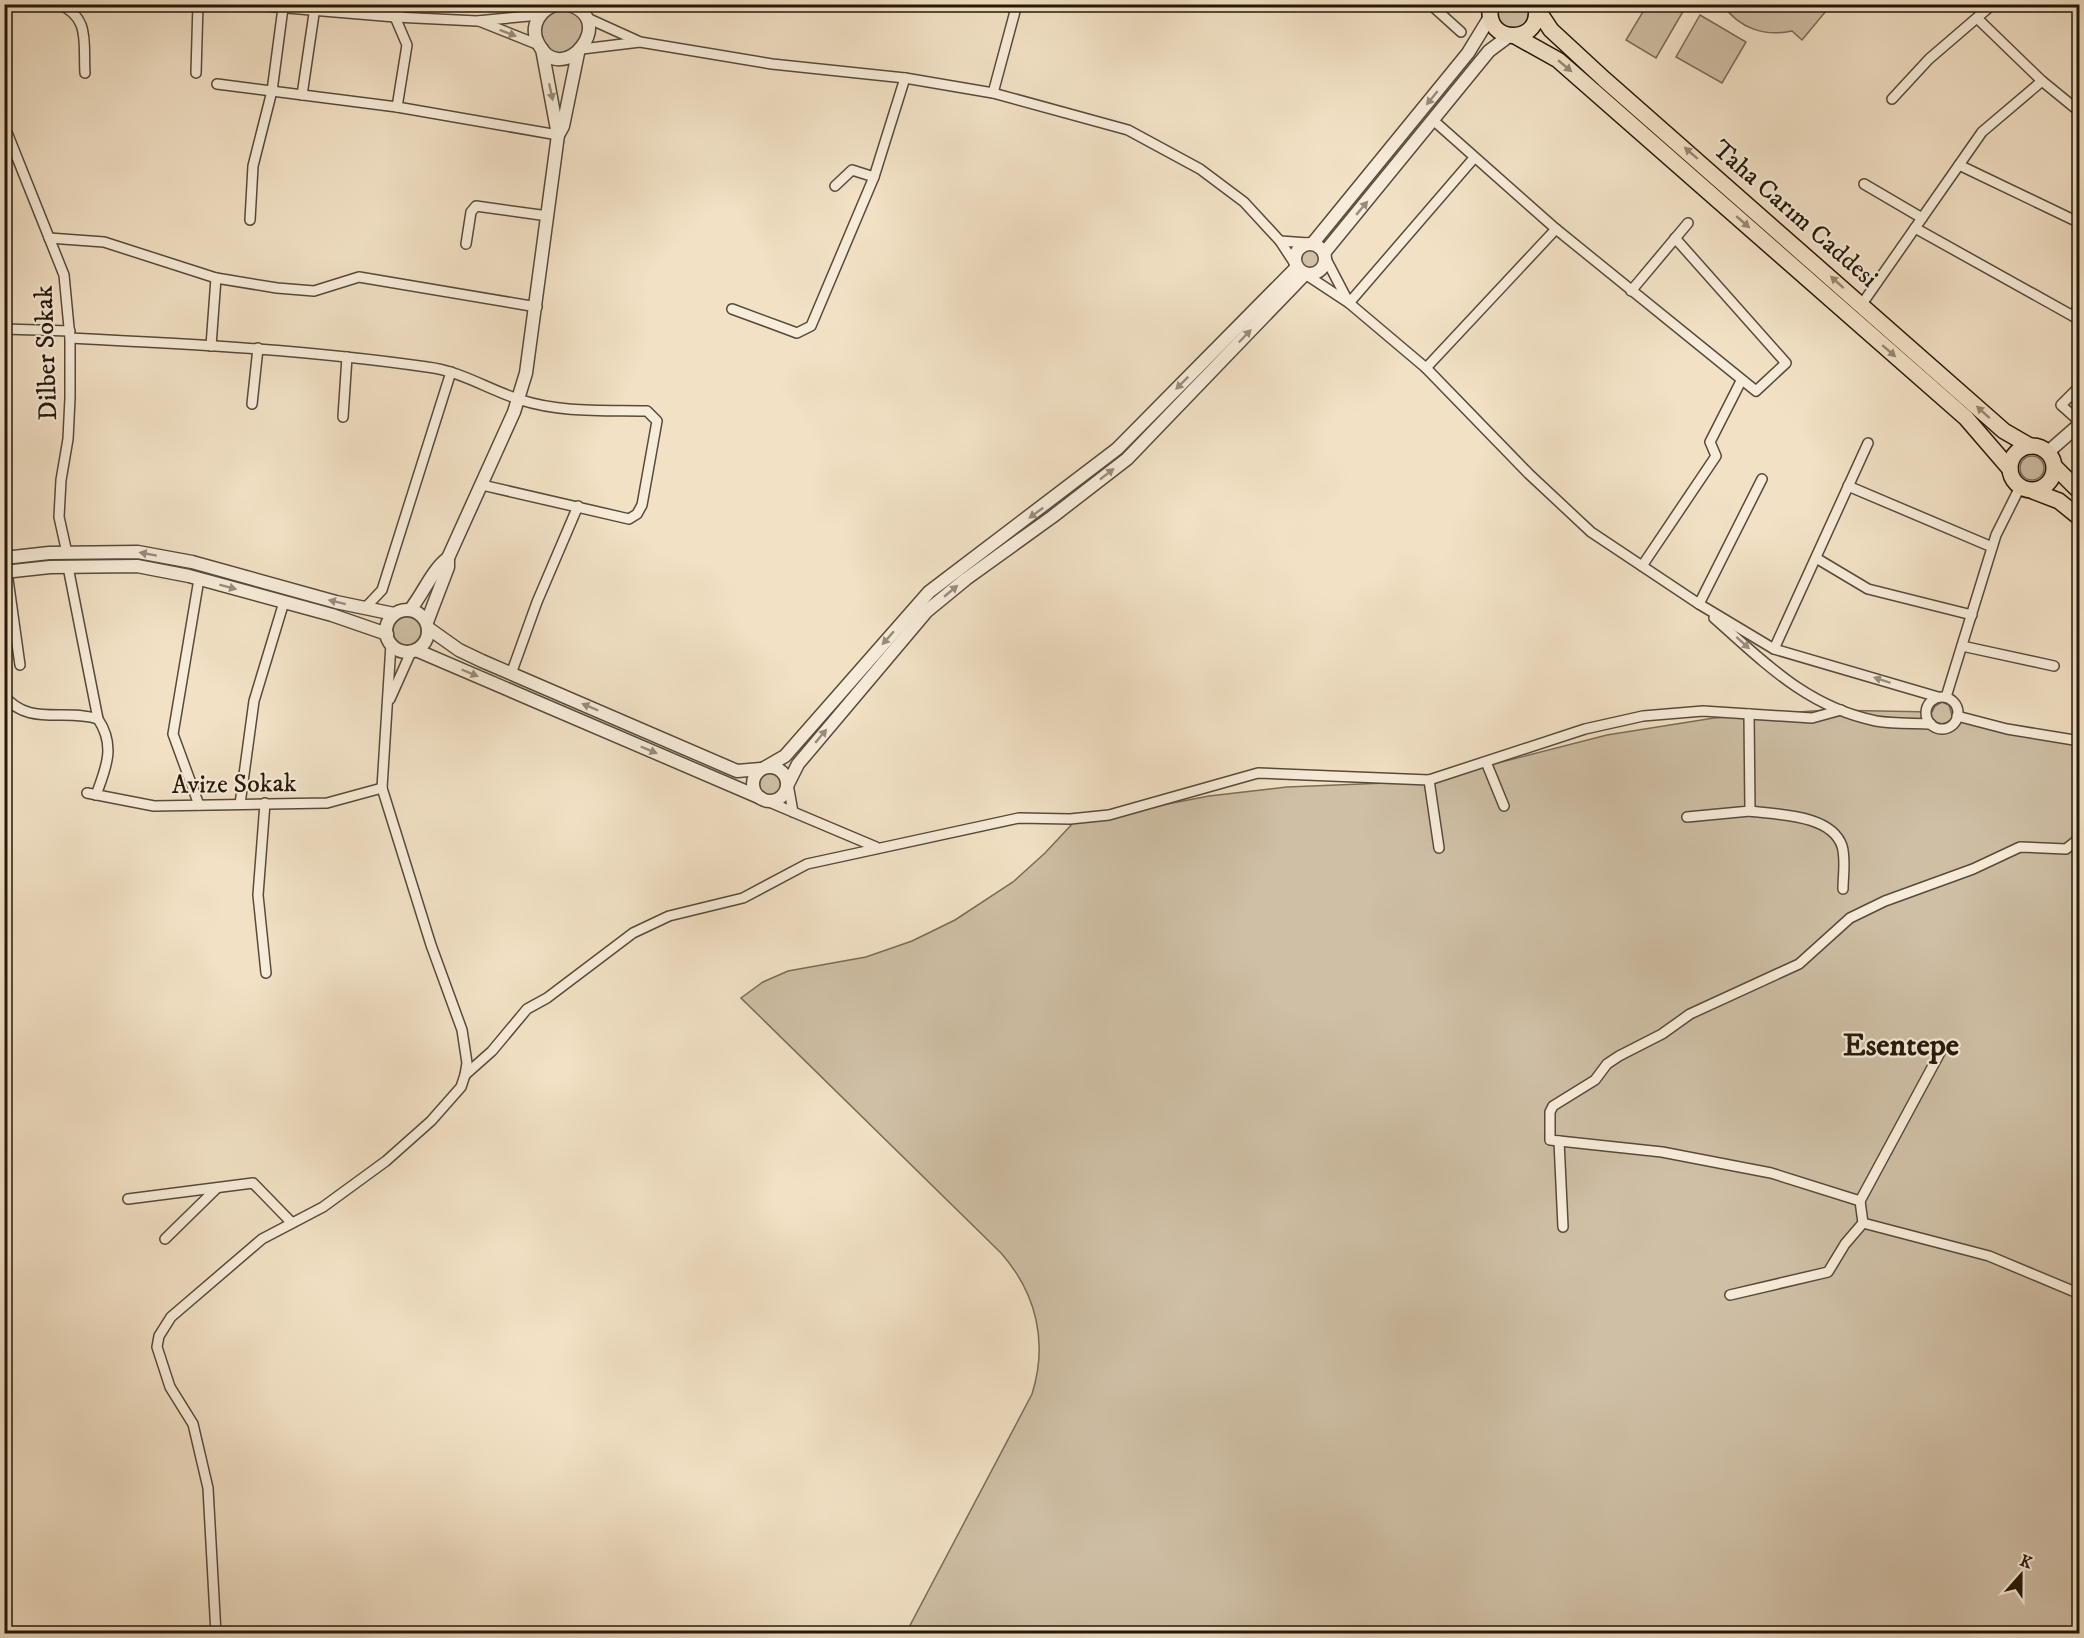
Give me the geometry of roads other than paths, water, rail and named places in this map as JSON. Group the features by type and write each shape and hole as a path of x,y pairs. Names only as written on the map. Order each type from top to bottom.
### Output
{"main road":[{"path":"1512,36 1530,30 1536,20 1536,6"},
{"name":"Taha Carım Caddesi","path":"1536,6 1551,30 1604,79 2004,431 2030,446"},
{"name":"Taha Carım Caddesi","path":"1489,9 1499,31 1558,60 1966,418 2010,469"},
{"path":"2079,492 2058,471 2048,452 2030,446 2016,453 2010,469 2013,480 2026,489 2058,501 2079,518"},
{"path":"2026,489 2049,483 2058,471"}],"street":[{"path":"58,4 72,11 81,20 85,73"},
{"path":"196,73 198,4"},
{"path":"239,4 283,8 315,7 395,17 477,21 542,11 559,4"},
{"path":"395,17 404,4"},
{"path":"564,4 640,42"},
{"path":"993,93 1017,4"},
{"path":"1430,4 1461,32"},
{"path":"1892,99 1929,59 1993,4"},
{"path":"302,95 315,7"},
{"path":"250,220 253,166 272,91 283,8"},
{"path":"1301,270 1296,252 1310,243 1468,52 1489,9"},
{"path":"542,11 535,29 558,135"},
{"path":"387,707 413,651 426,640 428,625 448,567 448,558 518,399 529,359 537,307 558,135 580,51 589,33 583,12"},
{"path":"395,17 407,45 397,107"},
{"path":"1978,19 2042,81 2079,112"},
{"path":"477,21 540,47 551,56 562,58 580,51 640,42 772,64 905,78 993,93 1128,130 1200,169 1244,202 1280,241 1301,270 1349,303 1426,368 1529,474 1591,532 1699,604 1774,649 1942,697 1956,704 1958,716 1947,728 1938,728 1931,724 1877,721 1824,705 1785,681 1699,604"},
{"path":"764,799 753,784 764,768 785,756 929,592 1117,449 1301,270 1320,271 1325,255 1489,51 1512,36"},
{"path":"732,309 797,333 807,330 813,322 874,177 905,78"},
{"path":"1862,304 1982,132 2042,81"},
{"path":"217,84 397,107 558,135"},
{"path":"1433,120 1556,229 1756,391 1786,363 1675,238"},
{"name":"Dilber Sokak","path":"4,125 64,275 70,335 68,439 58,517 67,553"},
{"path":"1349,303 1474,158"},
{"path":"1959,165 2079,223"},
{"path":"835,186 852,170 874,177"},
{"path":"1864,183 1922,219"},
{"path":"466,244 471,212 476,206 548,216"},
{"path":"1631,291 1688,223"},
{"path":"1915,228 2076,318 2079,304"},
{"path":"1426,368 1556,229"},
{"path":"49,238 104,242 216,278 314,291 358,277 537,307"},
{"path":"1280,241 1310,243 1325,255 1349,303"},
{"path":"764,799 782,797 798,764 927,611 966,579 1127,459 1301,270"},
{"path":"211,346 216,278"},
{"path":"4,329 258,348 430,367 451,372 518,399 553,409 647,411 654,416 657,425 642,505 637,514 629,519 482,484"},
{"path":"252,405 258,348"},
{"path":"343,417 347,357"},
{"path":"364,608 382,590 451,372"},
{"path":"1642,566 1716,456 1710,442 1741,381"},
{"path":"2048,452 2079,423 2061,405 2079,386"},
{"path":"1774,649 1868,443"},
{"path":"2058,471 2079,480"},
{"path":"1699,604 1761,479"},
{"path":"1848,486 1992,547"},
{"path":"1931,724 1927,717 1927,709 1942,697 1962,646 1992,547 2026,489"},
{"path":"511,674 537,602 578,506"},
{"path":"4,558 67,553 138,552 192,562 364,608 394,614 410,610 420,614 428,625 469,655 511,674 737,771 764,768 781,770 788,784 793,812"},
{"path":"410,610 427,589 441,563 448,558"},
{"path":"1816,558 1868,589 1972,615"},
{"path":"20,665 6,572 68,567 136,566 199,579 284,602 389,639 400,650 413,651 876,847"},
{"path":"4,695 10,703 24,712 40,716 70,713 98,719 68,567"},
{"path":"199,579 173,734 199,805"},
{"path":"240,804 254,701 284,602"},
{"path":"216,1634 208,1488 193,1424 170,1388 158,1347 159,1336 171,1317 262,1239 323,1207 386,1161 431,1121 460,1087 465,1075 467,1063 462,1030 431,945 382,788 387,707 388,623 394,614"},
{"path":"1962,646 2054,666"},
{"path":"465,1075 492,1051 527,1009 547,998 633,933 669,916 743,898 807,864 876,847 1019,818 1070,819 1109,815 1258,772 1357,779 1429,780 1585,729 1643,716 1703,711 1812,718 1840,710"},
{"path":"1749,714 1750,811"},
{"path":"1958,716 2007,729 2079,741"},
{"name":"Avize Sokak","path":"98,719 105,730 109,755 92,794 154,806 327,803 382,788"},
{"path":"1486,762 1504,806"},
{"path":"1429,780 1439,848"},
{"path":"265,803 258,895 266,973"},
{"path":"1687,817 1750,811 1808,820 1828,830 1842,848 1843,888"},
{"path":"1860,1202 1771,1173 1662,1152 1550,1140 1550,1112 1553,1106 1595,1080 1607,1064 1618,1056 1653,1038 1690,1014 1799,964 1850,918 1885,901 1973,869 2020,847 2066,849 2076,841 2079,830"},
{"path":"1730,1295 1828,1272 1845,1244 1863,1223 1860,1202 1941,1049"},
{"path":"1558,1141 1563,1227"},
{"path":"128,1199 253,1183 292,1223"},
{"path":"165,1239 218,1188"},
{"path":"1863,1223 1989,1256 2079,1294"}],"district":[{"name":"Esentepe","path":"1901,1044"}]}
